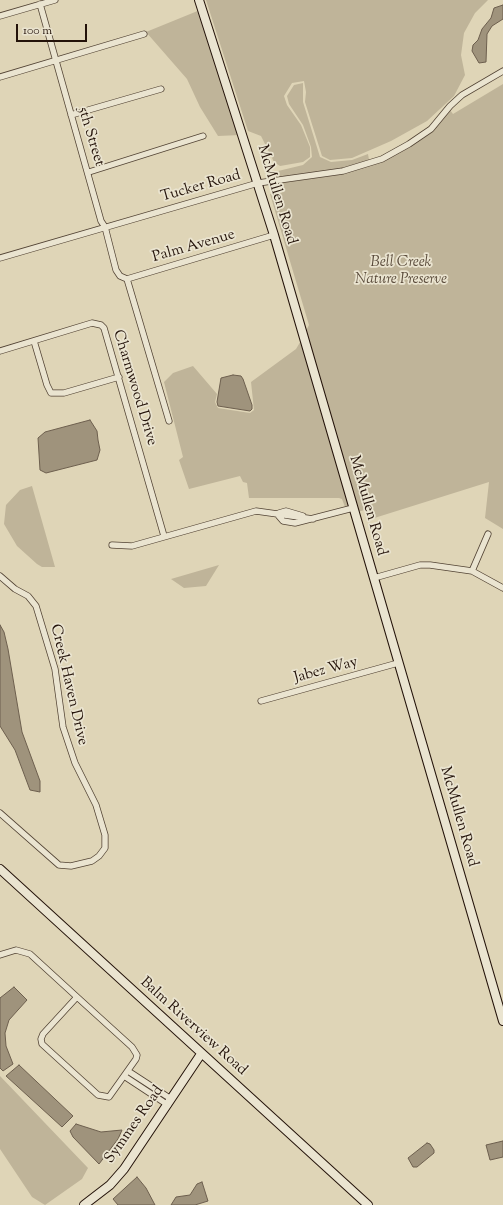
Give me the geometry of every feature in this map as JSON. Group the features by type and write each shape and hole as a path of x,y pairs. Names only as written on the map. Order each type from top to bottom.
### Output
{"street":[{"path":"0,16 55,0"},
{"name":"McMullen Road","path":"199,0 274,235 503,1022"},
{"name":"5th Street","path":"40,4 55,61 89,172 101,221 105,227 116,270 120,276 127,279"},
{"path":"0,78 144,34"},
{"name":"Tucker Road","path":"0,258 258,183 343,171 382,159 409,144 431,129 450,106 462,95 503,71"},
{"path":"71,115 161,88"},
{"path":"89,172 203,136"},
{"name":"Palm Avenue","path":"127,279 274,235"},
{"path":"127,279 169,421"},
{"name":"Charmwood Drive","path":"0,351 92,323 101,325 106,331 164,536"},
{"path":"34,341 47,385 51,393 64,393 119,377"},
{"path":"277,514 288,523 313,520 353,508"},
{"path":"112,545 132,546 251,512 260,511 277,514 286,511 294,512 313,520"},
{"path":"472,571 488,534"},
{"path":"374,578 420,565 472,571 503,588"},
{"name":"Creek Haven Drive","path":"0,576 15,589 28,596 36,606 54,668 62,727 75,763 96,805 105,835 105,848 99,856 92,861 71,866 59,865 0,813"},
{"name":"Jabez Way","path":"261,701 398,663"},
{"name":"Balm Riverview Road","path":"0,869 165,1022 368,1205"},
{"path":"0,955 16,950 30,954 132,1047 136,1056 128,1071 112,1095 104,1098 98,1096 42,1044 41,1039 43,1034 77,997"},
{"name":"Symmes Road","path":"84,1205 110,1185 124,1169 201,1054"},
{"path":"128,1071 170,1102"},
{"path":"124,1076 170,1102"}],"green space":[{"path":"206,0 488,0 475,13 464,33 461,55 465,75 454,96 427,121 391,141 352,158 330,160 322,156 305,102 306,92 304,81 292,83 284,96 287,105 301,125 310,147 310,157 303,162 280,166 274,162 261,136 248,131"},
{"path":"200,10 240,135 218,136 200,107 187,79 146,32"},
{"path":"303,83 303,102 320,157 331,162 352,160 368,154 369,160 342,168 277,178 274,172 303,165 312,157 311,147 303,125 289,104 287,96 294,85"},
{"name":"Bell Creek Nature Preserve","path":"503,84 503,529 485,518 489,482 368,520 365,510 357,512 305,333 309,325 270,194 284,192 280,183 343,174 383,161 410,147 432,131 450,110 453,114"},
{"path":"302,339 350,506 345,507 342,499 339,498 249,498 247,483 243,482 240,476 189,489 179,460 183,457 164,382 173,373 193,366 217,394 215,402 218,408 250,413 254,410 251,382 296,349"},
{"path":"32,486 55,567 42,567 37,564 17,546 4,524 6,505 20,490"},
{"path":"219,565 206,586 184,588 171,579"},
{"path":"0,1076 88,1168 82,1179 45,1205 32,1197 0,1149"}],"shaded area":[{"path":"503,5 503,19 492,26 487,34 486,62 479,63 472,51 473,45 478,40 482,29 491,18 494,8"},
{"path":"233,375 241,376 243,379 252,405 252,409 250,411 218,406 217,402 221,378"},
{"path":"90,420 97,431 100,450 97,460 46,473 40,470 38,438 45,432"},
{"path":"0,625 4,632 8,649 22,732 40,781 40,792 30,790 15,750 0,726"},
{"path":"14,987 27,1000 9,1020 5,1033 6,1046 13,1064 3,1071 0,1068 0,998"},
{"path":"19,1065 73,1116 62,1127 6,1076"},
{"path":"76,1124 101,1132 122,1130 118,1139 99,1164 73,1137 70,1131"},
{"path":"503,1141 503,1157 490,1160 486,1145"},
{"path":"427,1143 430,1144 434,1150 434,1153 417,1167 413,1167 408,1158"},
{"path":"137,1177 146,1188 155,1205 118,1205 113,1199"},
{"path":"202,1182 208,1201 195,1205 171,1205 176,1197 190,1195 197,1184"}]}
